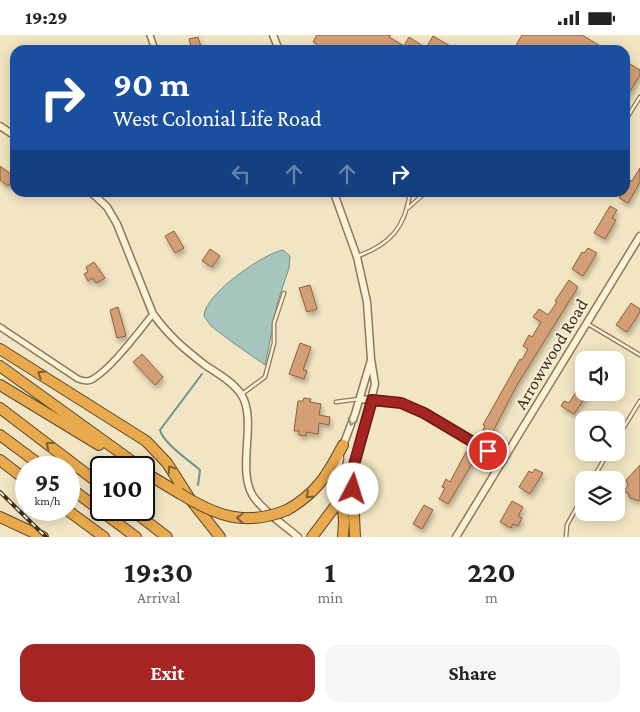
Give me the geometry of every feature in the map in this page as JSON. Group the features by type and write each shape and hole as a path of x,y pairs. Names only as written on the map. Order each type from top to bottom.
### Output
{"highway":[{"path":"0,349 146,441 167,463 190,499 220,537"},
{"path":"0,366 123,456"},
{"path":"0,385 119,456"},
{"path":"0,408 90,477"},
{"path":"0,435 28,456"},
{"path":"155,478 209,510 232,518 258,518 287,510 307,497 317,488 343,445"},
{"path":"0,460 15,472"},
{"path":"354,465 352,492 355,536"},
{"path":"80,495 136,537"},
{"path":"314,535 342,497"},
{"path":"342,497 343,537"},
{"path":"0,517 43,537"},
{"path":"80,519 104,537"},
{"path":"146,521 167,537"}],"street":[{"path":"96,197 106,207 117,224 153,314 176,342 230,383 241,395 246,407 247,470 252,495 264,509 298,537"},
{"path":"335,197 357,257 367,302 371,359 375,384 354,465 342,497"},
{"name":"Arrowwood Road","path":"456,537 640,236"},
{"path":"0,327 78,379 85,381 94,378 114,359 153,314"},
{"path":"342,497 338,473 343,445 360,399 371,359"},
{"path":"360,399 401,403 424,413 503,461"}],"lane":[{"path":"630,113 640,97"},
{"path":"357,257 372,251 384,243 402,223 409,197"},
{"path":"407,209 418,197"},
{"path":"241,395 265,377 274,343 274,323 284,293"},
{"path":"587,324 640,355"},
{"path":"336,402 360,399"},
{"path":"625,425 640,401"},
{"path":"566,537 567,525 575,510"}],"water":[{"path":"283,250 290,256 289,268 278,301 265,365 211,326 204,316 213,297 223,287 249,267"}],"building":[{"path":"317,35 391,35 389,37 402,45 316,45 313,42"},
{"path":"522,35 582,35 599,45 516,45"},
{"path":"433,36 448,45 428,45"},
{"path":"198,37 200,45 191,45 189,39"},
{"path":"409,37 421,45 405,45"},
{"path":"630,64 640,70 640,75 630,91"},
{"path":"0,166 10,173 10,183 8,186 0,180"},
{"path":"640,168 640,182 628,203 619,198 630,197 630,180 632,181"},
{"path":"610,206 617,210 612,218 616,220 605,239 594,233"},
{"path":"174,231 184,248 175,253 165,236"},
{"path":"588,248 597,253 583,276 572,269 582,252 584,253"},
{"path":"210,249 220,256 212,267 202,261"},
{"path":"94,262 105,278 96,283 93,278 88,281 84,274 88,272 86,267"},
{"path":"569,280 578,287 517,385 491,435 483,430 485,426 483,425 520,359 522,360 528,349 523,346 529,335 532,337 541,322 533,317 539,309 548,315"},
{"path":"310,285 317,309 307,312 299,288"},
{"path":"631,303 640,309 640,312 627,332 616,325"},
{"path":"118,307 126,336 117,338 110,310"},
{"path":"300,343 311,347 303,370 307,371 304,379 289,374"},
{"path":"142,354 163,377 155,385 133,362"},
{"path":"575,393 575,401 583,401 574,414 561,406 564,401 569,403"},
{"path":"304,398 311,399 310,402 321,404 319,415 330,417 329,425 319,423 318,434 306,432 306,436 299,435 299,431 294,431 298,401 303,401"},
{"path":"466,452 476,457 448,504 439,499 445,488 442,487 446,479 450,482"},
{"path":"640,465 640,501 630,498 628,493 625,492 628,486 626,480"},
{"path":"535,469 543,473 530,494 519,487 529,471 532,473"},
{"path":"512,501 523,507 518,516 522,518 518,526 513,524 511,528 500,522"},
{"path":"424,505 433,510 422,529 413,524"}],"waterway":[{"path":"198,485 200,470 171,446 160,430 202,374"}],"railway":[{"path":"0,492 46,537"}],"route":[{"path":"353,489 354,465 372,400 401,403 424,413 488,451"}]}
